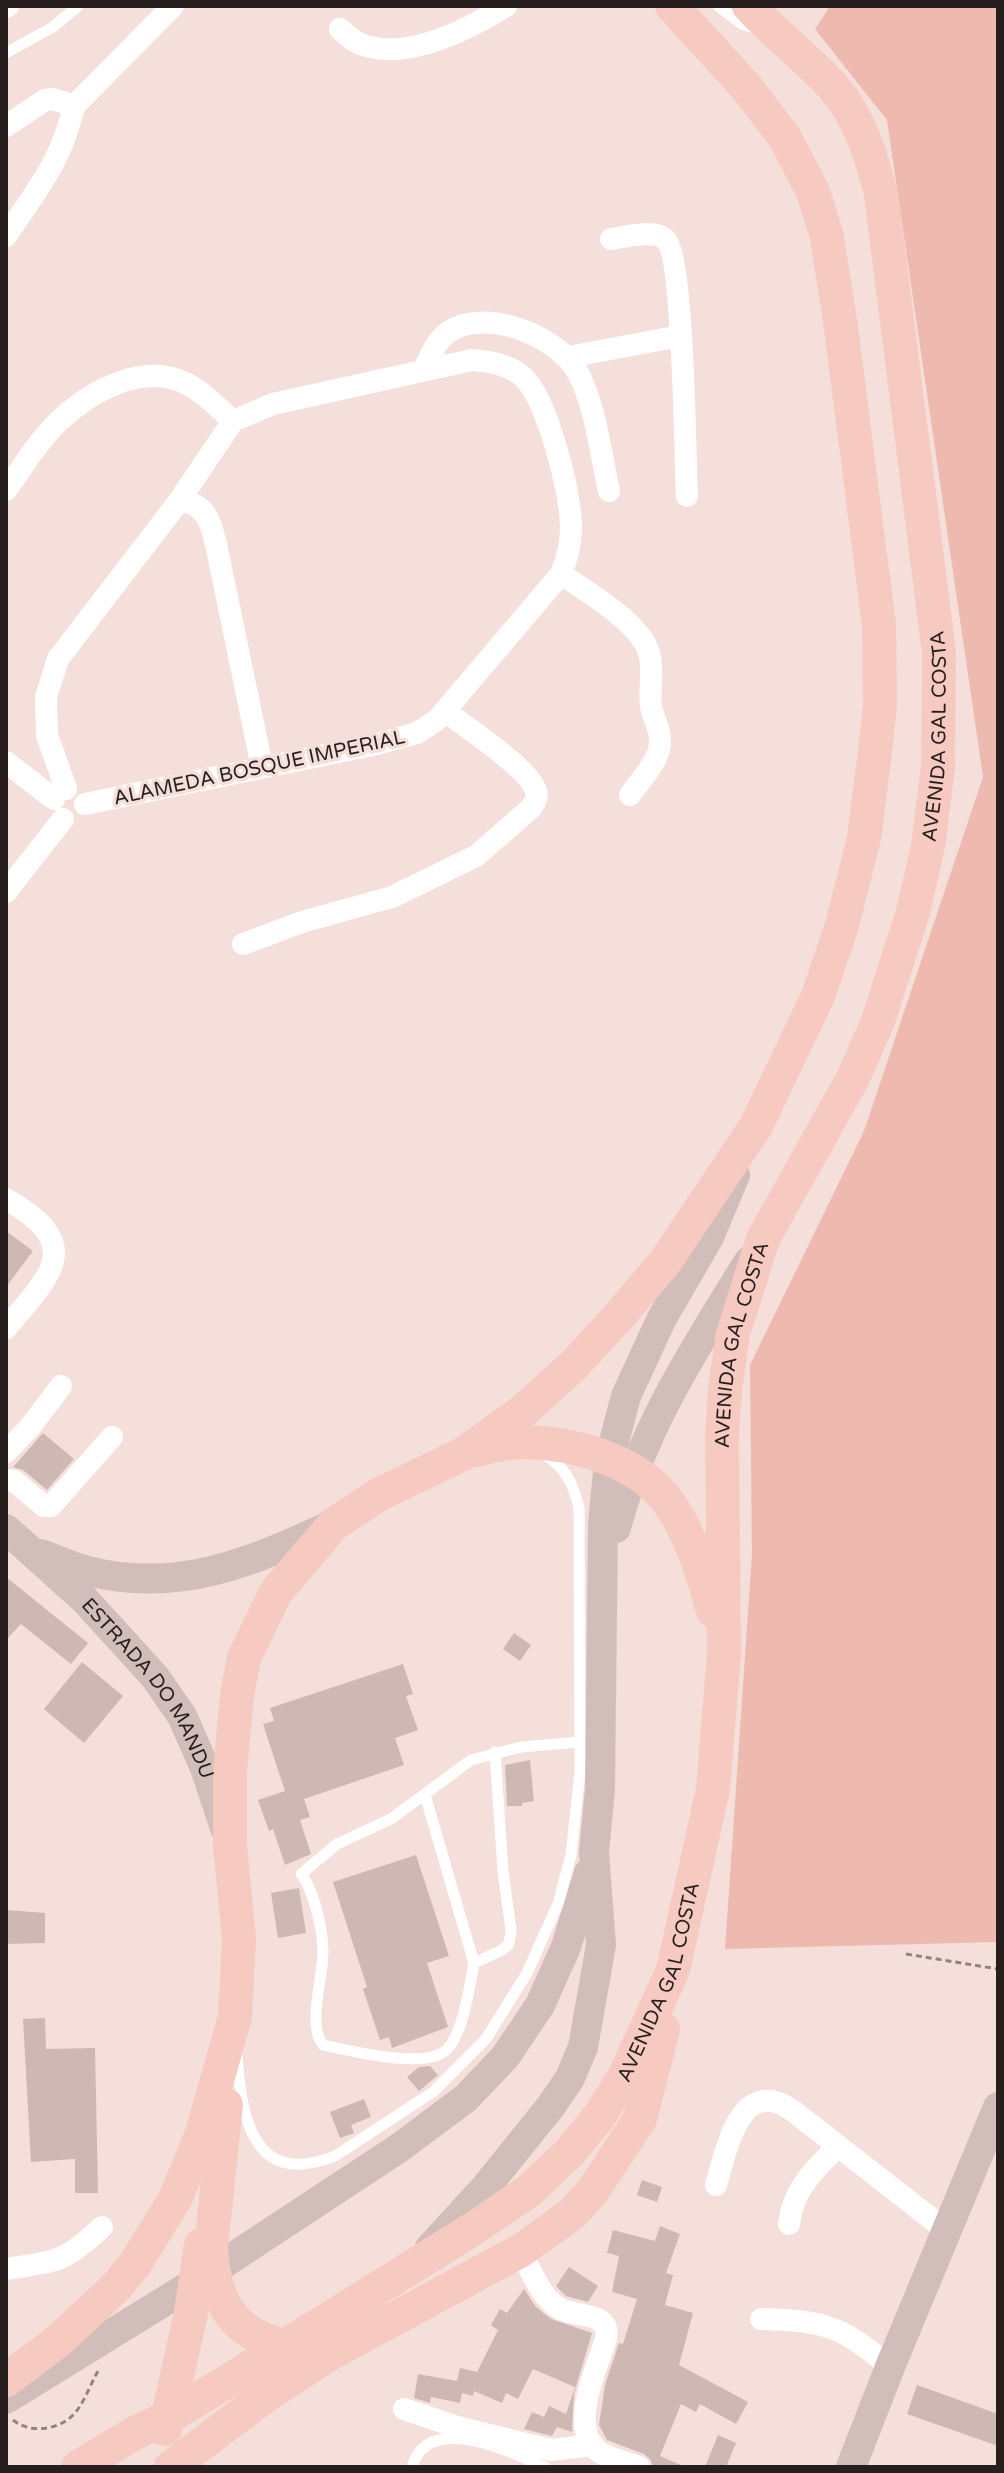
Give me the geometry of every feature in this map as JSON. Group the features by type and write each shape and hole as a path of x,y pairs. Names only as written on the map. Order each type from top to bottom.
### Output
{"main road":[{"path":"412,2267 485,2188 551,2106 570,2078 583,2047 601,1945 594,1852 600,1789 603,1582 621,1465 626,1396 662,1318 709,1237 756,1126 818,996 842,925 864,838 880,706 876,592 826,233 813,192 785,138 747,88 675,6"},
{"name":"AVENIDA GAL COSTA","path":"78,2467 169,2417 285,2346 530,2190 570,2152 600,2115 624,2077 673,1970 713,1789 724,1654 722,1435 733,1334 763,1239 853,1078 878,1021 919,885 931,823 938,753 939,653 881,194 870,151 834,88 749,6"},
{"path":"154,2467 169,2417 190,2318 211,2247 235,2017 239,1939 230,1845 230,1772 237,1695 244,1658 276,1592 334,1524 380,1494 463,1454 523,1411 573,1366 665,1262 756,1126"},
{"path":"621,1465 763,1239"},
{"path":"463,1454 523,1442 564,1445 621,1465 667,1501 681,1523 704,1580 724,1654"},
{"name":"ESTRADA DO MANDU","path":"34,1552 88,1571 147,1580 186,1578 217,1572 273,1552 334,1524"},
{"name":"ESTRADA DO MANDU","path":"6,1529 116,1632 155,1677 182,1716 216,1798 230,1845"},
{"path":"6,2399 399,2148 466,2098 505,2057 540,2005 566,1947 594,1852"},
{"path":"171,2467 268,2394 333,2352 520,2251 572,2214 592,2192 640,2119 660,2047 673,1970"},
{"path":"6,2380 57,2342 95,2307 135,2264 154,2235 175,2199 201,2136 235,2017"},
{"path":"851,2467 947,2231 990,2137 998,2107"},
{"path":"203,2276 229,2314 245,2330 263,2340 285,2346 333,2352"},
{"path":"194,2467 234,2420"}],"street":[{"path":"6,236 32,202 54,163 74,106 173,6"},
{"path":"340,29 365,46 387,49 419,45 475,25 506,6"},
{"path":"6,126 45,100 53,99 74,106"},
{"path":"611,239 654,234 664,237 670,246 680,336 687,496"},
{"path":"424,369 438,341 457,327 495,324 526,330 546,340 568,357 579,375 609,491"},
{"path":"568,357 680,336"},
{"name":"ALAMEDA BOSQUE IMPERIAL","path":"61,802 76,791 85,804 417,733 446,712 561,574 568,558 571,524 561,470 547,421 524,377 504,366 472,360 424,369 273,404 233,421"},
{"path":"6,490 56,423 93,395 127,380 162,377 184,382 233,421 179,501 58,659 46,697 47,735 61,802 6,892"},
{"path":"179,501 200,507 208,517 220,561 262,767"},
{"path":"561,574 607,607 647,644 651,706 660,743 657,756 630,795"},
{"path":"243,944 302,922 392,897 476,856 531,808 536,800 536,789 525,773 446,712"},
{"path":"6,762 61,802"},
{"path":"6,1199 45,1226 55,1243 56,1253 54,1264 6,1328"},
{"path":"6,1452 30,1427 61,1386"},
{"path":"6,1480 14,1481 44,1506 51,1506 112,1437"},
{"path":"716,2185 728,2145 742,2115 760,2099 779,2101 947,2231"},
{"path":"789,2224 791,2208 802,2183 838,2146"},
{"path":"6,2269 61,2260 76,2252 102,2227"},
{"path":"520,2251 536,2277 540,2292 559,2309 581,2313 604,2323 606,2339 584,2407 584,2419 598,2451 639,2467"},
{"path":"761,2319 796,2320 839,2329 890,2367"},
{"path":"404,2409 457,2427 551,2450 593,2445"}],"lane":[{"path":"6,53 53,27 78,6"},
{"path":"675,6 715,38"},
{"path":"718,6 742,24 777,36"},
{"path":"708,27 743,77 747,88"},
{"path":"235,2017 238,2065 246,2121 252,2138 264,2151 286,2163 317,2163 335,2156 433,2092 486,2039 527,1973 558,1904 571,1855 577,1813 580,1528 576,1494 562,1467 546,1455 510,1443"},
{"path":"425,1795 474,1963 453,2042 434,2057 407,2058 323,2045 315,2029 323,1950 310,1886 301,1874 337,1844 391,1819 471,1760 521,1747 580,1742"},
{"path":"474,1963 509,1944 511,1930 503,1871 495,1752"},
{"path":"412,2467 415,2455 425,2443 448,2438 467,2439 545,2467"}],"path":[{"path":"906,1954 998,1969"}],"shaded area":[{"path":"830,6 998,6 998,1942 725,1949 752,1554 750,1365 864,1131 983,777 887,120 815,29"}],"building":[{"path":"6,1231 33,1251 6,1287"},
{"path":"43,1433 74,1459 47,1490 23,1470 13,1467"},
{"path":"6,1577 88,1643 71,1664 21,1624 6,1640"},
{"path":"514,1633 531,1645 520,1661 503,1649"},
{"path":"82,1662 123,1696 84,1743 44,1709"},
{"path":"403,1664 413,1694 406,1696 418,1730 395,1738 404,1765 304,1799 310,1817 300,1820 311,1854 285,1865 273,1829 269,1831 258,1800 285,1791 263,1724 274,1721 270,1708"},
{"path":"530,1760 534,1801 522,1803 522,1806 507,1806 505,1765"},
{"path":"416,1855 449,1956 427,1963 448,2027 392,2048 389,2037 380,2040 363,1989 367,1987 333,1882"},
{"path":"299,1888 306,1933 278,1938 271,1893"},
{"path":"6,1910 45,1913 45,1943 6,1944"},
{"path":"45,2018 46,2049 95,2048 98,2193 75,2193 75,2159 31,2162 23,2019"},
{"path":"430,2066 438,2075 419,2091 407,2077 419,2067"},
{"path":"364,2099 371,2117 351,2125 354,2133 340,2138 330,2112"},
{"path":"642,2180 662,2187 657,2202 637,2195"},
{"path":"660,2226 680,2234 666,2273 673,2275 665,2305 693,2313 679,2365 748,2402 736,2424 700,2404 696,2412 681,2404 660,2456 685,2467 653,2467 644,2454 607,2440 599,2425 605,2385 619,2343 623,2344 637,2299 612,2292 619,2256 607,2253 613,2230 655,2241"},
{"path":"569,2267 598,2286 588,2302 566,2296 556,2286"},
{"path":"524,2289 536,2307 551,2319 592,2333 574,2393 572,2432 557,2427 552,2436 524,2429 532,2412 544,2417 549,2406 566,2414 575,2387 533,2369 518,2399 506,2393 502,2403 474,2391 473,2396 462,2393 460,2403 431,2397 430,2403 414,2398 418,2374 457,2381 460,2368 477,2372 498,2330 491,2325 500,2309 507,2313"},
{"path":"917,2385 998,2414 998,2446 907,2414"},
{"path":"718,2435 736,2443 726,2467 705,2467"}]}
